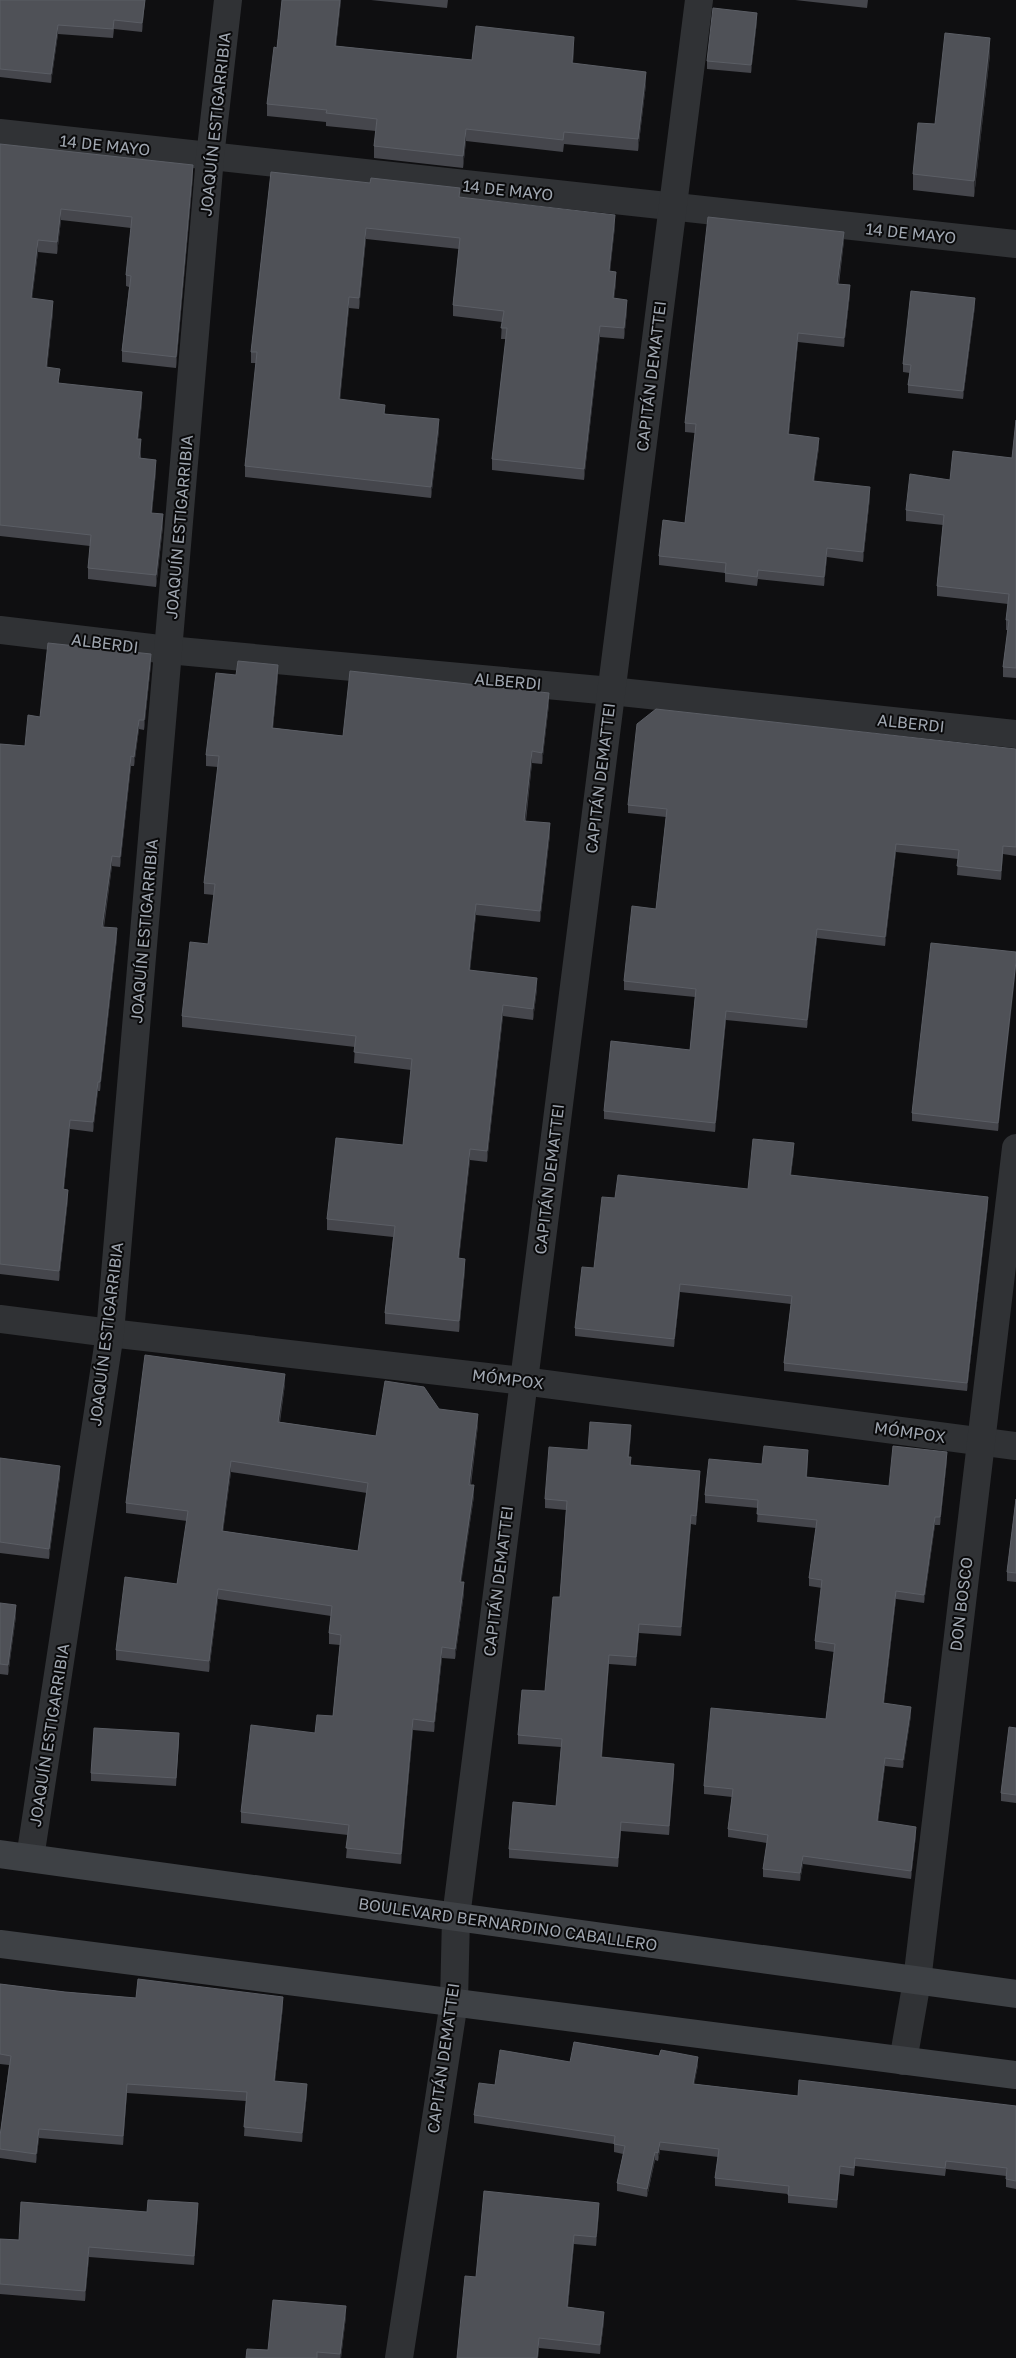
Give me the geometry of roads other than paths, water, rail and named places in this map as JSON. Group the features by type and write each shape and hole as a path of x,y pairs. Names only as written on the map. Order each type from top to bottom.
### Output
{"main road":[{"name":"BOULEVARD BERNARDINO CABALLERO","path":"0,1854 1016,1994"},
{"path":"0,1944 1016,2075"}],"street":[{"name":"JOAQUÍN ESTIGARRIBIA","path":"30,1858 110,1333 210,157 228,0"},
{"name":"CAPITÁN DEMATTEI","path":"398,2358 454,2002 456,1917 699,0"},
{"name":"14 DE MAYO","path":"0,133 672,208 1016,244"},
{"name":"ALBERDI","path":"0,630 168,650 611,691 1016,734"},
{"name":"DON BOSCO","path":"903,2061 917,1981 1016,1148"},
{"name":"MÓMPOX","path":"0,1319 524,1381 1016,1446"}]}
